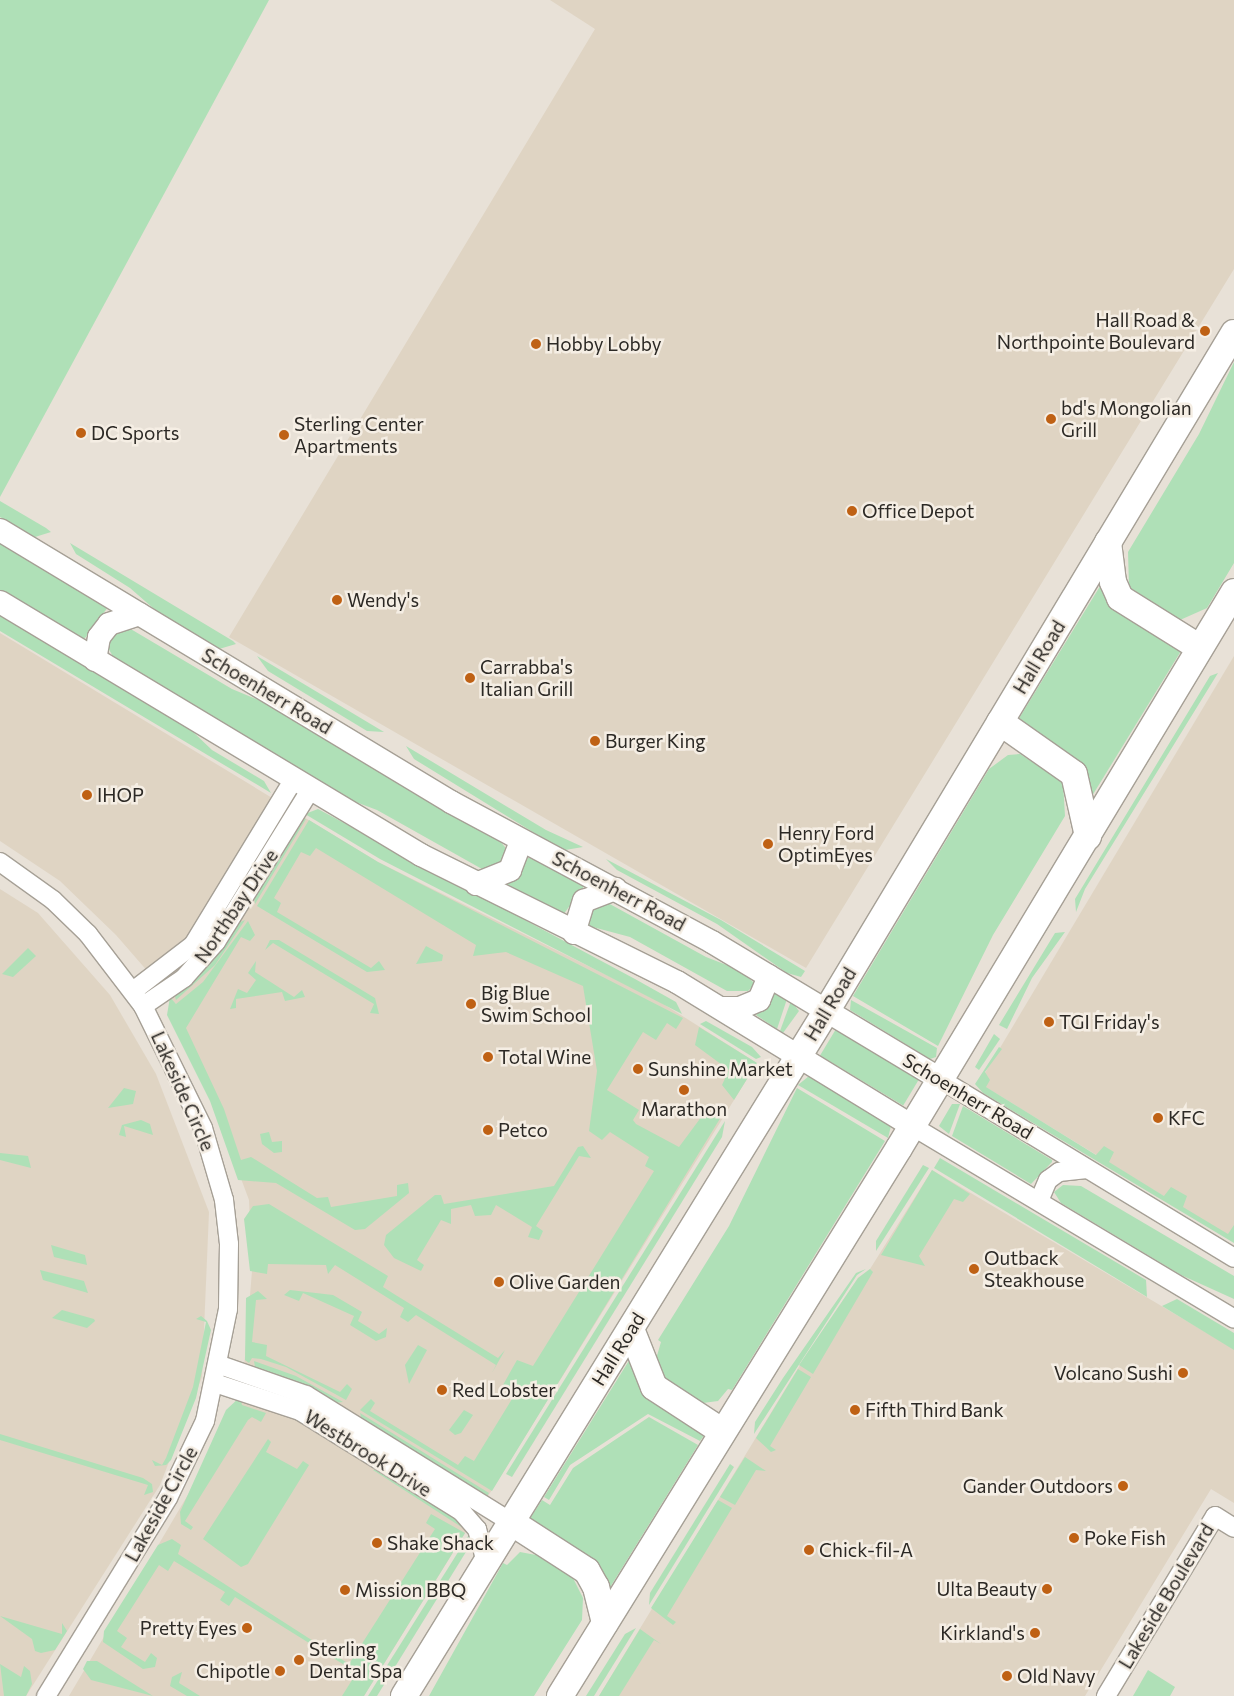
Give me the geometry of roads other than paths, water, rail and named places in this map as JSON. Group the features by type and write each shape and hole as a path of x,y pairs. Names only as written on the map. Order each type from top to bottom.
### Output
{"highway":[{"name":"Hall Road","path":"404,1696 827,1010 1234,332"},
{"path":"1108,542 1120,598 1200,648"},
{"path":"560,1696 912,1126 1234,592"},
{"path":"1000,722 1074,774 1088,836"},
{"path":"631,1329 654,1387 723,1432"},
{"path":"510,1522 587,1571 596,1587 605,1623"}],"main road":[{"name":"Schoenherr Road","path":"0,530 522,840 616,889 769,976 940,1079"},
{"path":"0,602 302,784 476,884 721,1008 912,1126"},
{"path":"95,660 99,637 109,624 139,614"},
{"path":"476,884 510,870 522,840"},
{"path":"574,932 584,901 616,889"},
{"path":"721,1008 740,1008 759,1000 769,976"}],"street":[{"name":"Northbay Drive","path":"133,991 193,944 302,784"},
{"name":"Northbay Drive","path":"143,1006 184,978 216,942 302,784"},
{"name":"Lakeside Circle","path":"0,862 62,908 133,991 143,1006 203,1128 224,1200 230,1282 220,1366 183,1472 46,1696"},
{"name":"Schoenherr Road","path":"940,1079 1234,1258"},
{"path":"912,1126 1234,1318"},
{"path":"1039,1202 1048,1180 1059,1172 1087,1169"},
{"name":"Westbrook Drive","path":"220,1366 306,1395 510,1522"},
{"name":"Westbrook Drive","path":"215,1383 300,1411 462,1512 477,1529 486,1563"},
{"name":"Lakeside Boulevard","path":"1106,1696 1215,1516 1234,1528"}],"place":[{"name":"Hall Road & Northpointe Boulevard","path":"1205,331"},
{"name":"Hobby Lobby","path":"536,344"},
{"name":"bd's Mongolian Grill","path":"1051,419"},
{"name":"DC Sports","path":"81,433"},
{"name":"Sterling Center Apartments","path":"284,435"},
{"name":"Office Depot","path":"852,511"},
{"name":"Wendy's","path":"337,600"},
{"name":"Carrabba's Italian Grill","path":"470,678"},
{"name":"Burger King","path":"595,741"},
{"name":"IHOP","path":"87,795"},
{"name":"Henry Ford OptimEyes","path":"768,844"},
{"name":"Big Blue Swim School","path":"471,1004"},
{"name":"TGI Friday's","path":"1049,1022"},
{"name":"Total Wine","path":"488,1057"},
{"name":"Sunshine Market","path":"638,1069"},
{"name":"Marathon","path":"684,1090"},
{"name":"KFC","path":"1158,1118"},
{"name":"Petco","path":"488,1130"},
{"name":"Outback Steakhouse","path":"974,1269"},
{"name":"Olive Garden","path":"499,1282"},
{"name":"Volcano Sushi","path":"1183,1373"},
{"name":"Red Lobster","path":"442,1390"},
{"name":"Fifth Third Bank","path":"855,1410"},
{"name":"Gander Outdoors","path":"1123,1486"},
{"name":"Poke Fish","path":"1074,1538"},
{"name":"Shake Shack","path":"377,1543"},
{"name":"Chick-fil-A","path":"809,1550"},
{"name":"Ulta Beauty","path":"1047,1589"},
{"name":"Mission BBQ","path":"345,1590"},
{"name":"Pretty Eyes","path":"247,1628"},
{"name":"Kirkland's","path":"1035,1633"},
{"name":"Sterling Dental Spa","path":"299,1660"},
{"name":"Chipotle","path":"280,1671"},
{"name":"Old Navy","path":"1007,1676"}]}
